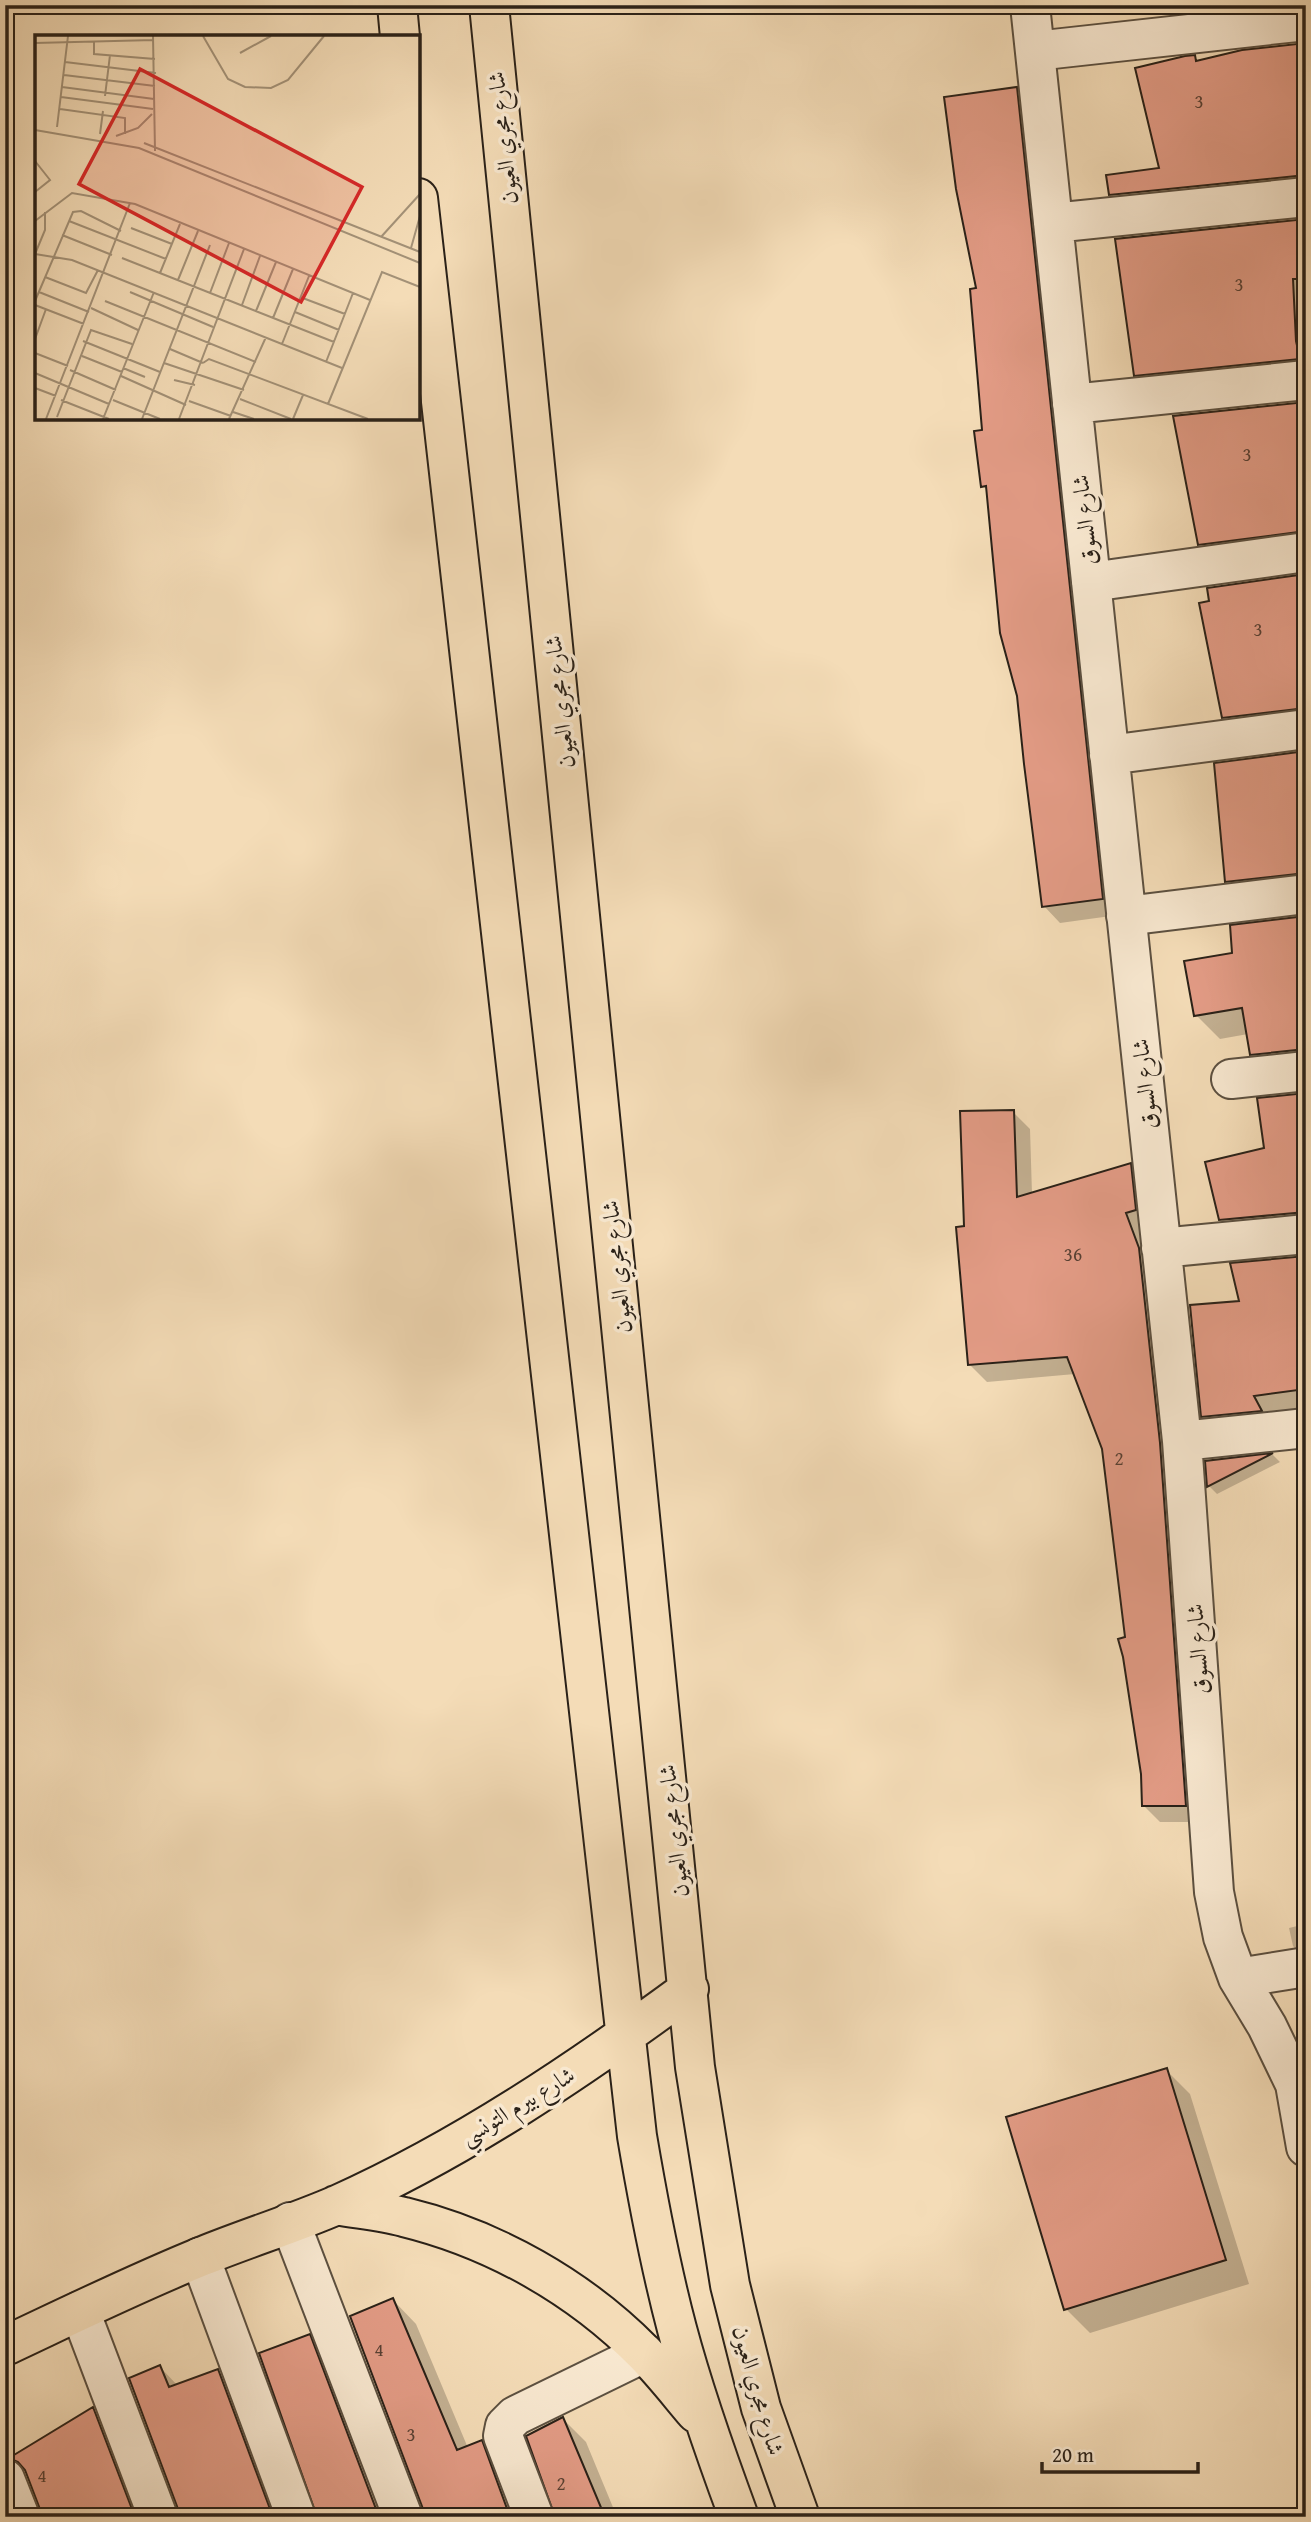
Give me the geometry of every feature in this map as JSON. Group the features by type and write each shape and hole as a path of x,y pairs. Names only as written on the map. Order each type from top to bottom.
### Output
{"main road":[{"path":"397,5 400,35"},
{"name":"شارع مجري العيون","path":"489,5 695,2067 730,2285 761,2408 800,2517"},
{"path":"420,216 637,2136 654,2233 677,2330 705,2424 739,2517"},
{"name":"شارع بيرم التونسي","path":"5,2346 200,2257 336,2205 484,2127 624,2036 689,1989"},
{"name":"شارع بيرم التونسي","path":"336,2205 404,2216 470,2237 532,2267 590,2305 644,2353 705,2424"}],"street":[{"name":"شارع السوق","path":"1030,5 1182,1441 1214,1892 1223,1937 1238,1978 1267,2026 1294,2084 1306,2147"},
{"path":"1035,51 1266,15 1306,21"},
{"path":"1053,223 1306,197"},
{"path":"1072,404 1306,380"},
{"path":"1091,582 1306,552"},
{"path":"1109,755 1306,729"},
{"path":"1126,916 1306,894"},
{"path":"1231,1079 1306,1071"},
{"path":"1161,1248 1306,1234"},
{"path":"1182,1441 1306,1428"},
{"path":"1238,1978 1306,1967"},
{"path":"290,2222 403,2517"},
{"path":"200,2257 296,2517"},
{"path":"80,2311 158,2517"},
{"path":"534,2517 503,2436 505,2426 515,2416 644,2353"},
{"path":"5,2479 20,2517"}],"building":[{"path":"1306,43 1306,175 1109,195 1106,175 1159,168 1135,68 1185,56 1195,55 1196,61 1242,50"},
{"path":"1017,87 1103,899 1042,907 1017,696 1000,633 986,486 981,487 974,431 982,430 970,289 976,288 956,189 944,97"},
{"path":"1306,219 1306,279 1293,279 1296,341 1300,359 1134,376 1115,239"},
{"path":"1306,402 1306,531 1198,545 1173,416"},
{"path":"1306,574 1306,708 1222,718 1199,603 1209,601 1207,588"},
{"path":"1306,751 1306,873 1225,882 1214,763"},
{"path":"1306,916 1306,968 1299,970 1306,1049 1250,1055 1242,1008 1194,1016 1184,961 1232,953 1230,925"},
{"path":"1306,1093 1306,1212 1219,1220 1205,1162 1264,1148 1257,1098"},
{"path":"1014,1110 1017,1197 1131,1163 1136,1210 1126,1213 1139,1248 1160,1443 1186,1806 1142,1806 1141,1774 1118,1639 1125,1637 1102,1449 1067,1357 968,1365 956,1227 964,1226 960,1111"},
{"path":"1306,1256 1306,1389 1254,1396 1262,1411 1201,1417 1190,1305 1239,1301 1230,1263"},
{"path":"1273,1453 1207,1487 1205,1461"},
{"path":"1167,2068 1226,2260 1064,2310 1006,2117"},
{"path":"393,2298 457,2450 482,2440 510,2517 424,2517 350,2316"},
{"path":"310,2334 379,2517 317,2517 259,2353"},
{"path":"160,2365 169,2387 218,2369 273,2517 179,2517 129,2378"},
{"path":"93,2407 135,2517 43,2517 25,2470 18,2462 9,2458"},
{"path":"563,2417 605,2517 555,2517 526,2436"}]}
